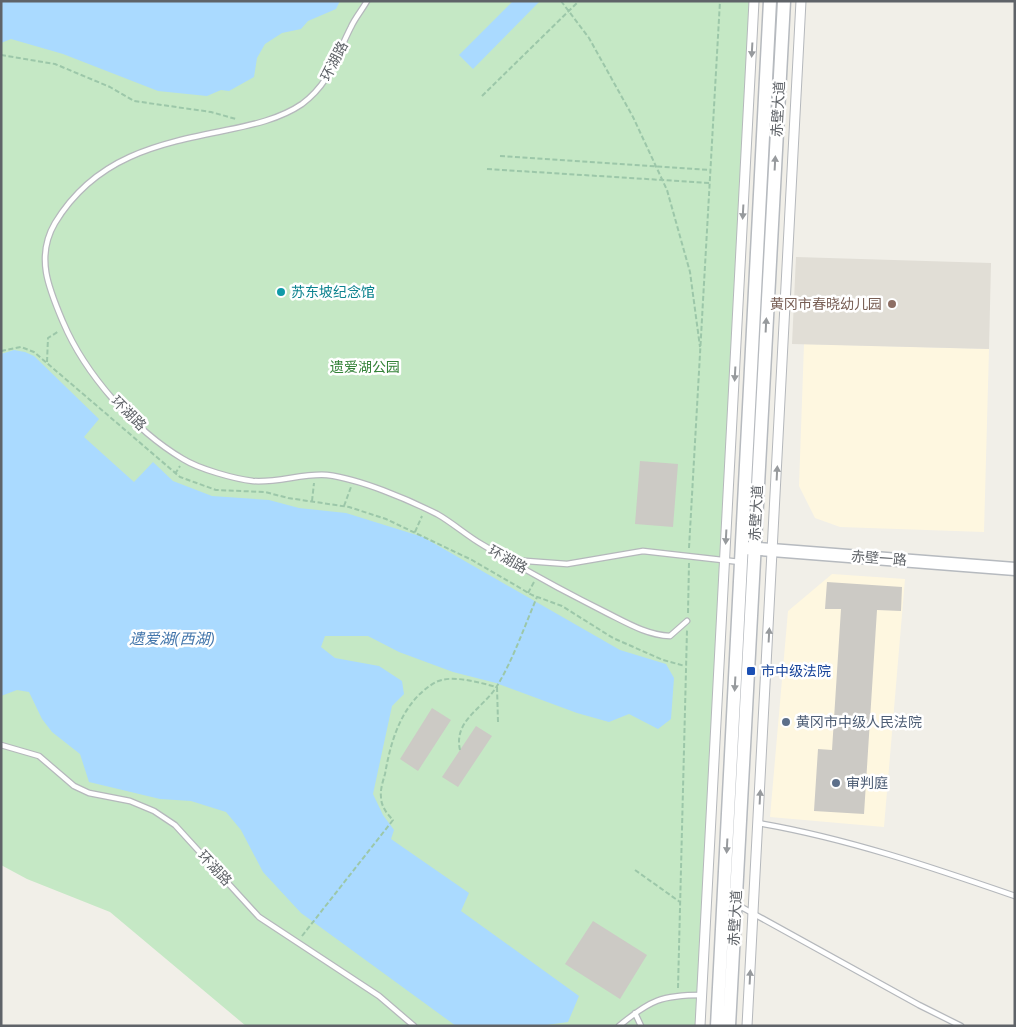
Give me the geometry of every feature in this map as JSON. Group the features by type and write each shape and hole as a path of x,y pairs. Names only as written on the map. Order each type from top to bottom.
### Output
{"main road":[{"name":"赤壁大道","path":"729,1026 736,903 770,1"},
{"name":"赤壁大道","path":"717,1026 742,562 748,548 784,1"},
{"name":"赤壁一路","path":"748,548 1015,569"}],"street":[{"path":"700,1026 754,1"},
{"path":"747,1026 801,1"}],"lane":[{"name":"环湖路","path":"367,1 351,27 333,68 320,88 286,113 250,124 151,147 118,164 86,184 47,238 44,258 46,277 65,328 86,368 147,432 184,460 214,471 253,481 327,475 387,492 426,510 572,596 639,629 670,636 687,622"},
{"path":"511,560 567,564 642,551 689,554 742,562"},
{"name":"环湖路","path":"1,745 39,756 51,763 74,786 89,793 130,801 154,811 175,825 259,917 379,996 414,1026"},
{"path":"758,823 808,832 858,845 1015,896"},
{"path":"736,903 919,1005 962,1026"},
{"path":"619,1026 659,998 678,995 702,995"},
{"path":"635,1013 640,1026"}],"path":[{"path":"561,1 597,53 662,180 680,233 690,272 700,352"},
{"path":"482,96 579,1"},
{"path":"678,995 689,554 720,1"},
{"path":"1,55 55,64 110,87 134,102 211,112 250,124"},
{"path":"500,156 711,170"},
{"path":"487,169 710,183"},
{"path":"47,363 48,338 65,328"},
{"path":"1,351 21,347 34,352 180,477 216,490 265,492 312,502 344,506 378,517 415,532 472,560 537,597 562,606 613,638 673,664 686,666"},
{"path":"312,502 314,476"},
{"path":"344,506 353,482"},
{"path":"415,532 426,510"},
{"path":"528,592 538,576"},
{"path":"460,750 458,735 467,719 497,687 537,597"},
{"path":"297,943 393,820 383,806 380,797 390,745 402,718 423,693 437,682 454,680 497,687"},
{"path":"497,687 498,722"},
{"path":"635,870 680,902"}],"shaded area":[{"name":"黄冈市春晓幼儿园","path":"796,257 991,263 989,349 792,344"},
{"path":"804,344 989,349 984,532 840,527 815,518 799,486"},
{"name":"黄冈市中级人民法院","path":"832,574 905,579 884,827 770,817 788,611"}],"green space":[{"name":"遗爱湖公园","path":"1,1 750,1 696,1026 246,1026 110,912 27,879 1,865"}],"water":[{"path":"1,1 340,1 336,9 308,21 301,29 282,33 265,44 257,58 254,77 229,91 221,90 207,96 158,91 63,54 11,39 1,43"},
{"path":"513,1 540,1 473,69 459,55"},
{"name":"遗爱湖(西湖)","path":"14,350 34,356 99,419 84,437 134,482 153,462 173,481 212,496 269,500 299,508 346,513 423,537 620,650 666,664 674,678 671,719 658,729 629,714 609,722 577,713 496,683 453,672 399,652 368,636 325,636 321,647 335,658 379,666 402,681 404,694 392,706 373,794 383,815 394,830 391,839 469,893 461,911 579,996 568,1022 540,1026 456,1026 301,913 263,872 241,830 226,812 191,801 160,799 89,782 80,754 52,732 42,719 29,692 17,690 1,696 1,354"}],"building":[{"path":"640,461 678,464 673,527 635,524"},
{"path":"827,582 902,587 901,611 877,610 864,814 814,811 818,749 832,750 841,609 825,609"},
{"path":"432,708 451,720 418,771 400,759"},
{"path":"476,726 492,736 458,787 442,777"},
{"path":"593,921 647,955 620,999 565,964"}],"place":[{"name":"苏东坡纪念馆","path":"281,292"},
{"name":"黄冈市春晓幼儿园","path":"892,304"},
{"name":"市中级法院","path":"751,671"},
{"name":"黄冈市中级人民法院","path":"786,722"},
{"name":"审判庭","path":"836,783"}]}
